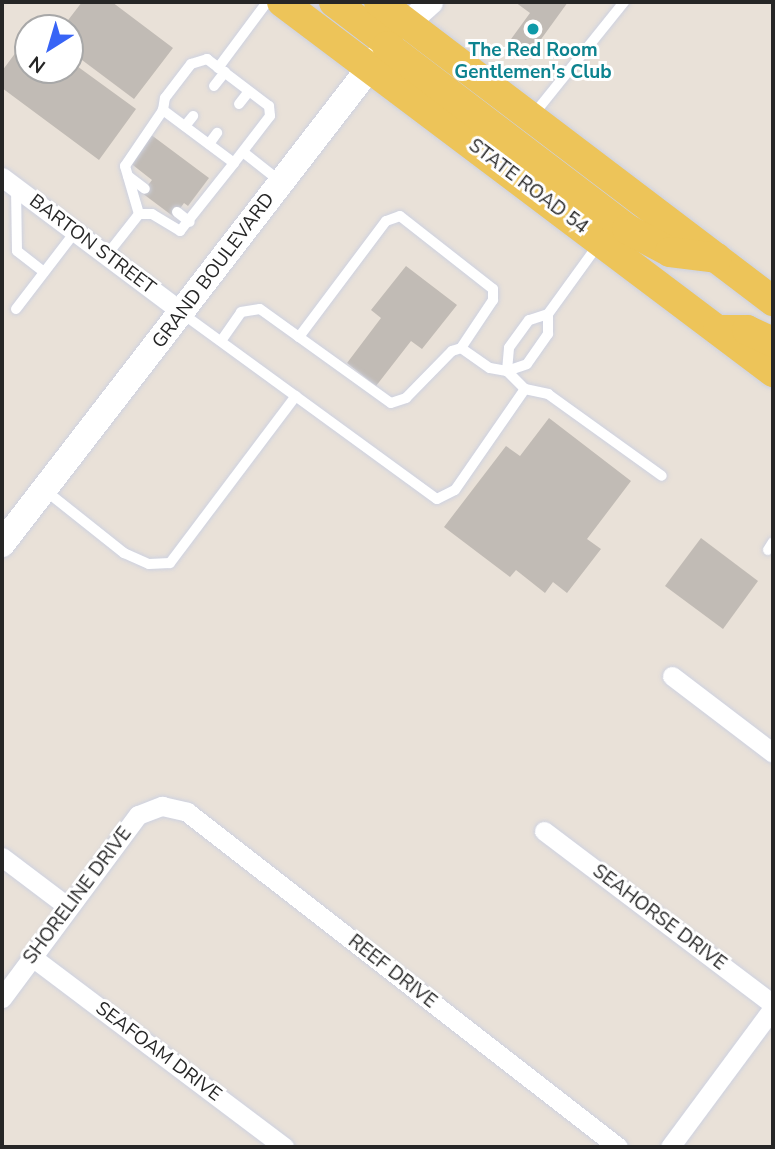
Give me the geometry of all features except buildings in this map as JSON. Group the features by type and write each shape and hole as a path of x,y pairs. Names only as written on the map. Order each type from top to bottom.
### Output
{"main road":[{"name":"STATE ROAD 54","path":"282,2 388,45 531,117 773,301"},
{"path":"334,2 627,229 670,252 718,258"},
{"name":"STATE ROAD 54","path":"379,2 388,45 601,242 773,372"},
{"name":"GRAND BOULEVARD","path":"2,544 388,45"},
{"path":"717,330 747,330 773,342"}],"street":[{"name":"GRAND BOULEVARD","path":"388,45 431,2"},
{"name":"BARTON STREET","path":"9,183 183,313"},
{"path":"672,676 773,753"},
{"name":"SHORELINE DRIVE","path":"2,998 138,815 162,806"},
{"name":"REEF DRIVE","path":"162,806 187,812 618,1147"},
{"name":"SEAHORSE DRIVE","path":"544,831 773,1006"},
{"path":"2,857 68,907"},
{"name":"SEAFOAM DRIVE","path":"33,957 284,1147"},
{"path":"670,1147 773,1006"}],"lane":[{"path":"214,86 221,70 267,2"},
{"path":"531,117 624,2"},
{"path":"207,60 270,106 270,116 190,222 180,231 152,214 139,214 127,176 127,159 163,110 165,98 191,64 207,60"},
{"path":"239,104 249,90"},
{"path":"163,110 234,163"},
{"path":"185,126 193,116"},
{"path":"209,144 217,133"},
{"path":"243,152 282,183"},
{"path":"127,176 145,189"},
{"path":"9,183 17,251 44,272"},
{"path":"177,212 190,222"},
{"path":"106,256 139,214"},
{"path":"221,341 241,312 260,309 299,337 391,403 406,398 452,351 461,348 493,300 493,289 400,216 386,221 299,337"},
{"path":"16,309 75,232"},
{"path":"601,242 548,314 529,320 509,348 507,371 525,389 548,394 662,476"},
{"path":"183,313 437,499 455,490 525,389"},
{"path":"461,348 490,368 507,371 527,364 548,334 548,314"},
{"path":"45,490 124,553 149,564 170,563 296,396"}],"place":[{"name":"The Red Room Gentlemen's Club","path":"533,29"}]}
